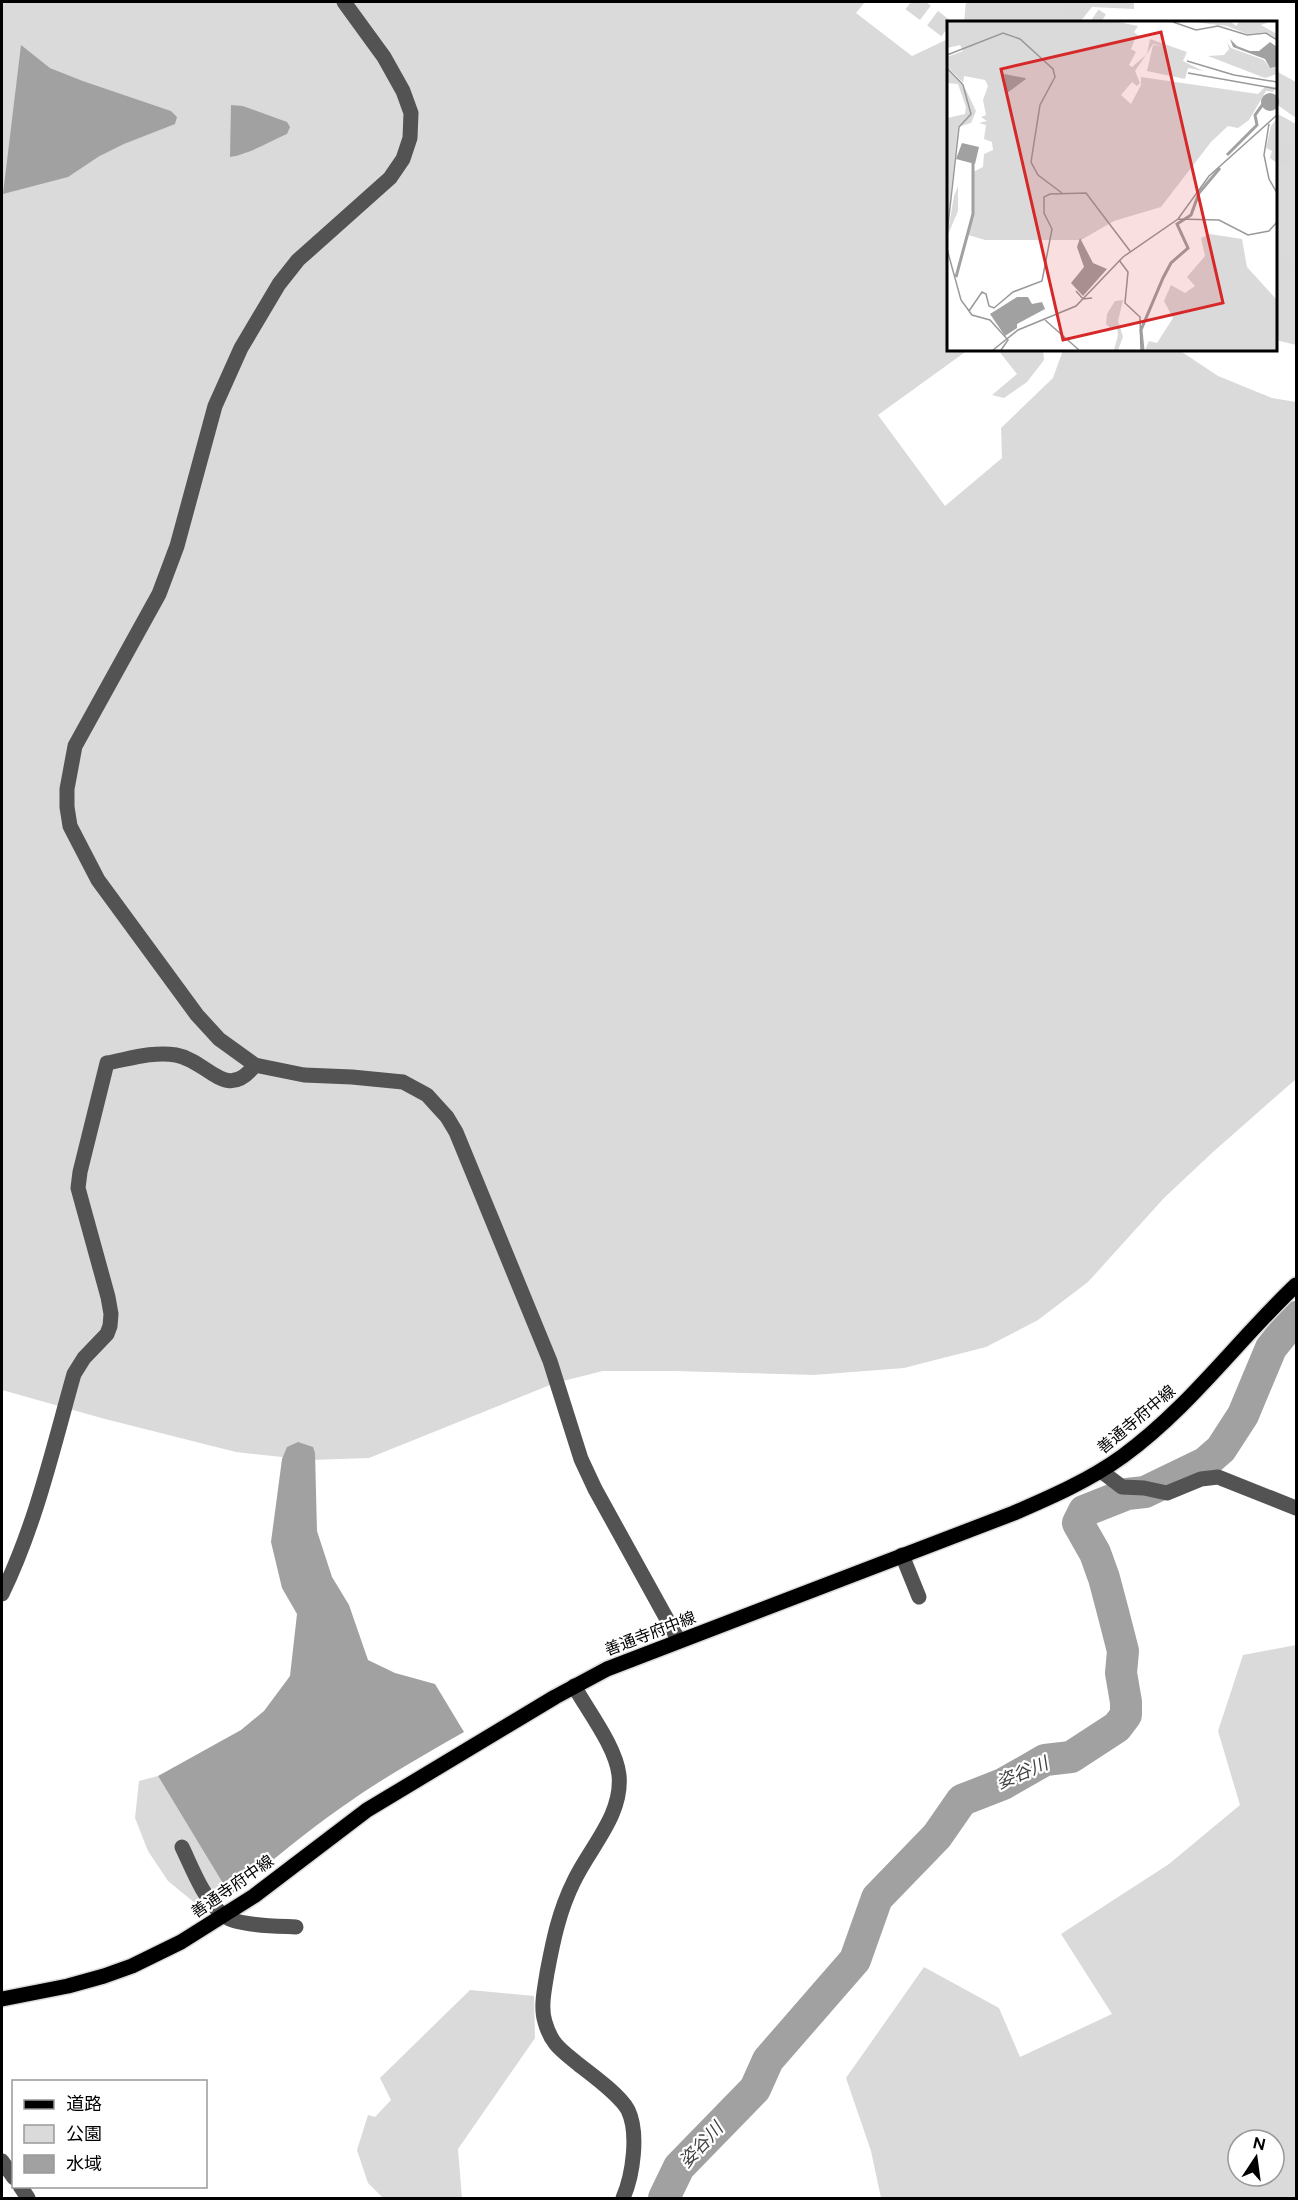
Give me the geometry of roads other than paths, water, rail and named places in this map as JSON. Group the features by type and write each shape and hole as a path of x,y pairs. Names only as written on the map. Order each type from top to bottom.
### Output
{"main road":[{"name":"善通寺府中線","path":"2,1999 68,1986 132,1966 181,1942 254,1896 367,1810 574,1686 607,1669 1031,1506 1101,1471 1124,1455 1171,1415 1296,1285"}],"street":[{"path":"344,2 384,57 403,91 411,113 410,138 404,159 390,178 298,260 273,293 241,348 215,406 170,565 148,615 84,726 75,746 67,789 70,826 98,880 197,1015 219,1039 255,1065 304,1075 403,1082 427,1095 447,1117 456,1132 550,1361 581,1459 595,1489 679,1641"},
{"path":"2,1594 17,1562 36,1509 74,1374 84,1358 107,1334 110,1326 111,1314 108,1297 78,1188 107,1064 156,1054 176,1055 194,1061 219,1078 228,1081 238,1081 247,1076 255,1065"},
{"path":"1101,1471 1122,1487 1167,1493 1201,1479 1218,1477 1296,1508"},
{"path":"902,1556 919,1597"},
{"path":"574,1686 614,1758 619,1774 619,1788 617,1806 573,1882 555,1929 544,1991 544,2020 553,2043 607,2088 627,2109 633,2135 634,2160 623,2199"},
{"path":"182,1847 205,1893 224,1916 255,1924 296,1927"},
{"path":"2,2161 12,2175"}],"water":[{"path":"21,45 50,68 171,111 177,117 175,124 124,144 98,157 68,177 3,194"},
{"path":"231,105 243,106 287,122 290,127 287,134 252,151 230,157"},
{"path":"298,1442 313,1447 315,1453 317,1531 332,1577 349,1605 368,1660 395,1673 435,1684 464,1732 402,1768 328,1817 230,1895 158,1776 241,1730 264,1711 290,1676 297,1614 282,1588 271,1542 282,1459 287,1447"}],"waterway":[{"name":"姿谷川","path":"664,2198 679,2167 755,2089 768,2060 855,1960 877,1898 937,1836 962,1800 1003,1784 1045,1760 1071,1757 1117,1727 1126,1715 1121,1673 1123,1651 1104,1578 1095,1553 1078,1523 1084,1511 1127,1494 1145,1492 1205,1463 1221,1449 1243,1415 1271,1348 1296,1317"}],"tunnel":[{"path":"911,2 947,29"},
{"path":"1071,2 1100,21"},
{"path":"1277,150 1296,164"},
{"path":"1277,264 1296,276"}]}
